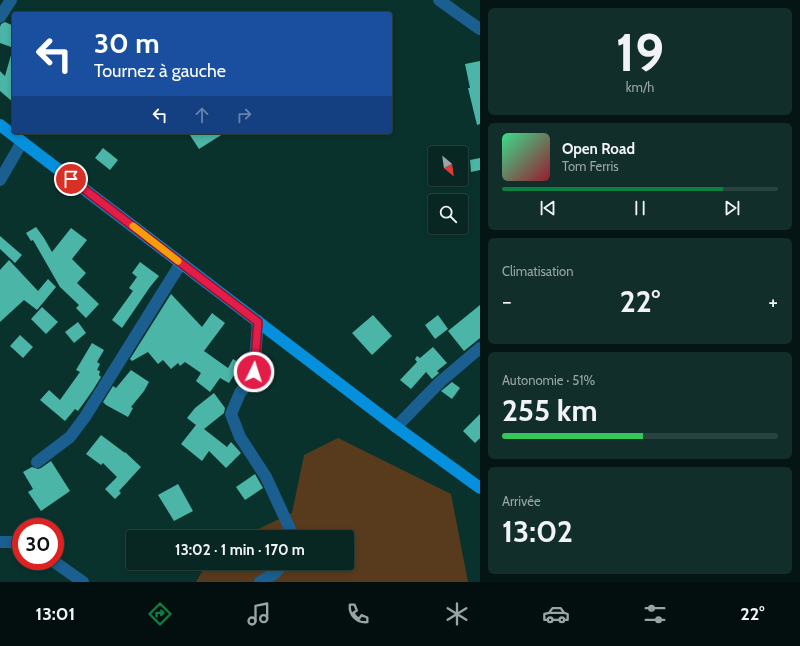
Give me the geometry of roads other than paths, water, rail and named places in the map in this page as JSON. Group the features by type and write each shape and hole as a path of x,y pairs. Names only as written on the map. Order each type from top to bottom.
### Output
{"main road":[{"path":"0,125 396,427 480,488"}],"street":[{"path":"0,17 11,0"},
{"path":"439,0 480,29"},
{"path":"0,180 22,142"},
{"path":"37,462 70,437 85,417 181,263"},
{"path":"258,322 254,372 250,380 240,392 231,414 240,437 266,477 290,530"},
{"path":"396,427 440,382 480,348"},
{"path":"0,542 12,542"},
{"path":"64,569 83,582"},
{"path":"260,582 278,570"}]}
